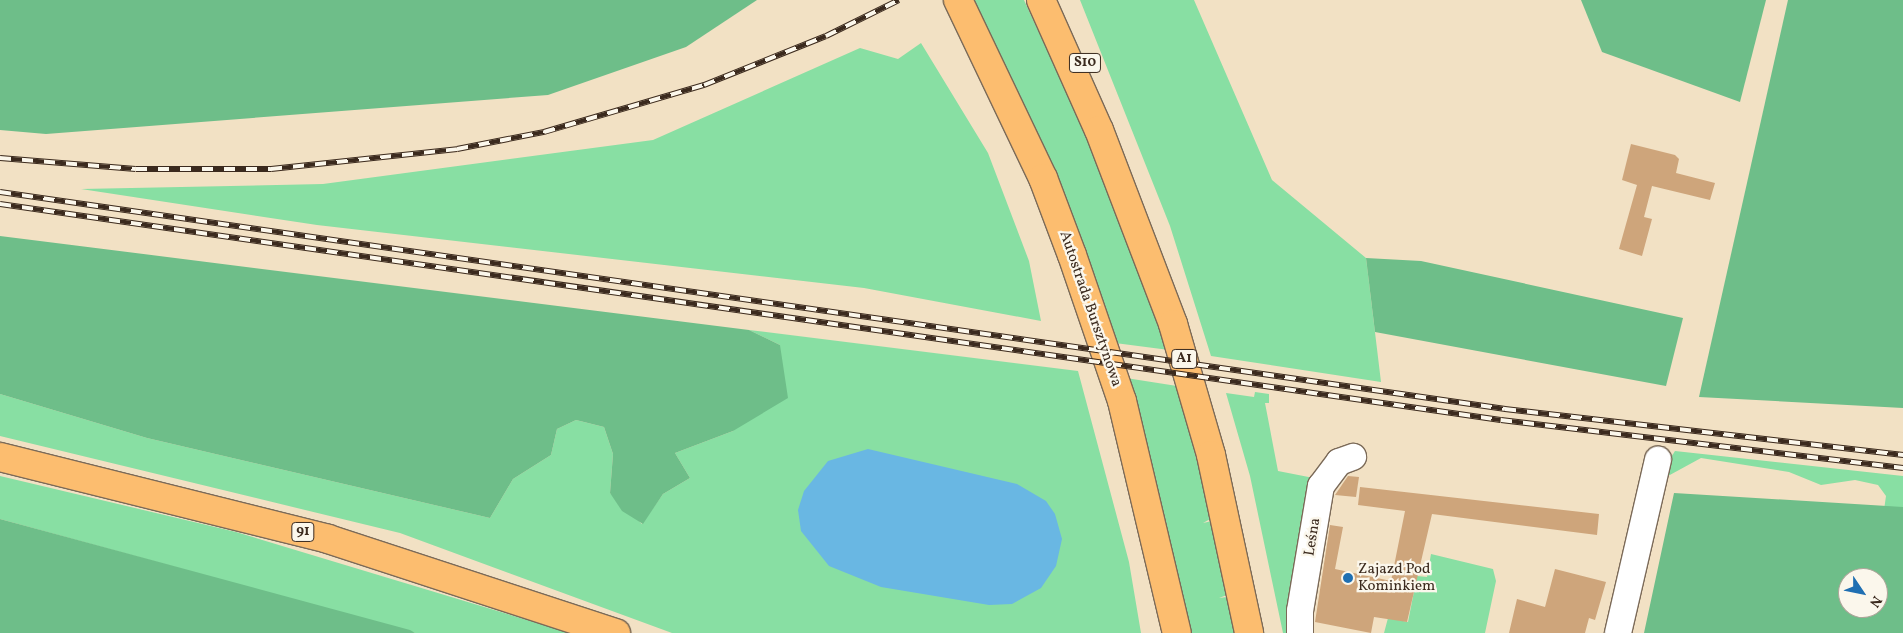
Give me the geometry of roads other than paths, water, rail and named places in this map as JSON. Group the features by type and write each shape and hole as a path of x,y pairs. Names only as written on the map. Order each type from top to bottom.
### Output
{"main road":[{"name":"Autostrada Bursztynowa","path":"958,0 1043,178 1072,255 1122,401 1177,633"},
{"name":"A1","path":"1041,0 1099,130 1163,297 1195,396 1249,633"},
{"name":"S10","path":"1062,0 1082,46 1099,130"},
{"name":"91","path":"0,457 328,539 616,633"}],"street":[{"name":"Leśna","path":"1300,633 1300,612 1321,486 1339,462 1353,457"},
{"path":"1618,633 1658,460"}],"water":[{"path":"868,449 1017,484 1046,501 1055,514 1062,539 1056,566 1041,588 1012,604 989,605 881,587 829,566 801,531 798,510 804,491 828,461"}],"railway":[{"path":"0,158 136,169 271,169 457,149 544,132 704,85 826,36 899,0"},
{"path":"0,192 1505,409 1903,455"},
{"path":"0,204 1501,420 1903,468"}],"place":[{"name":"Zajazd Pod Kominkiem","path":"1348,578"}]}
